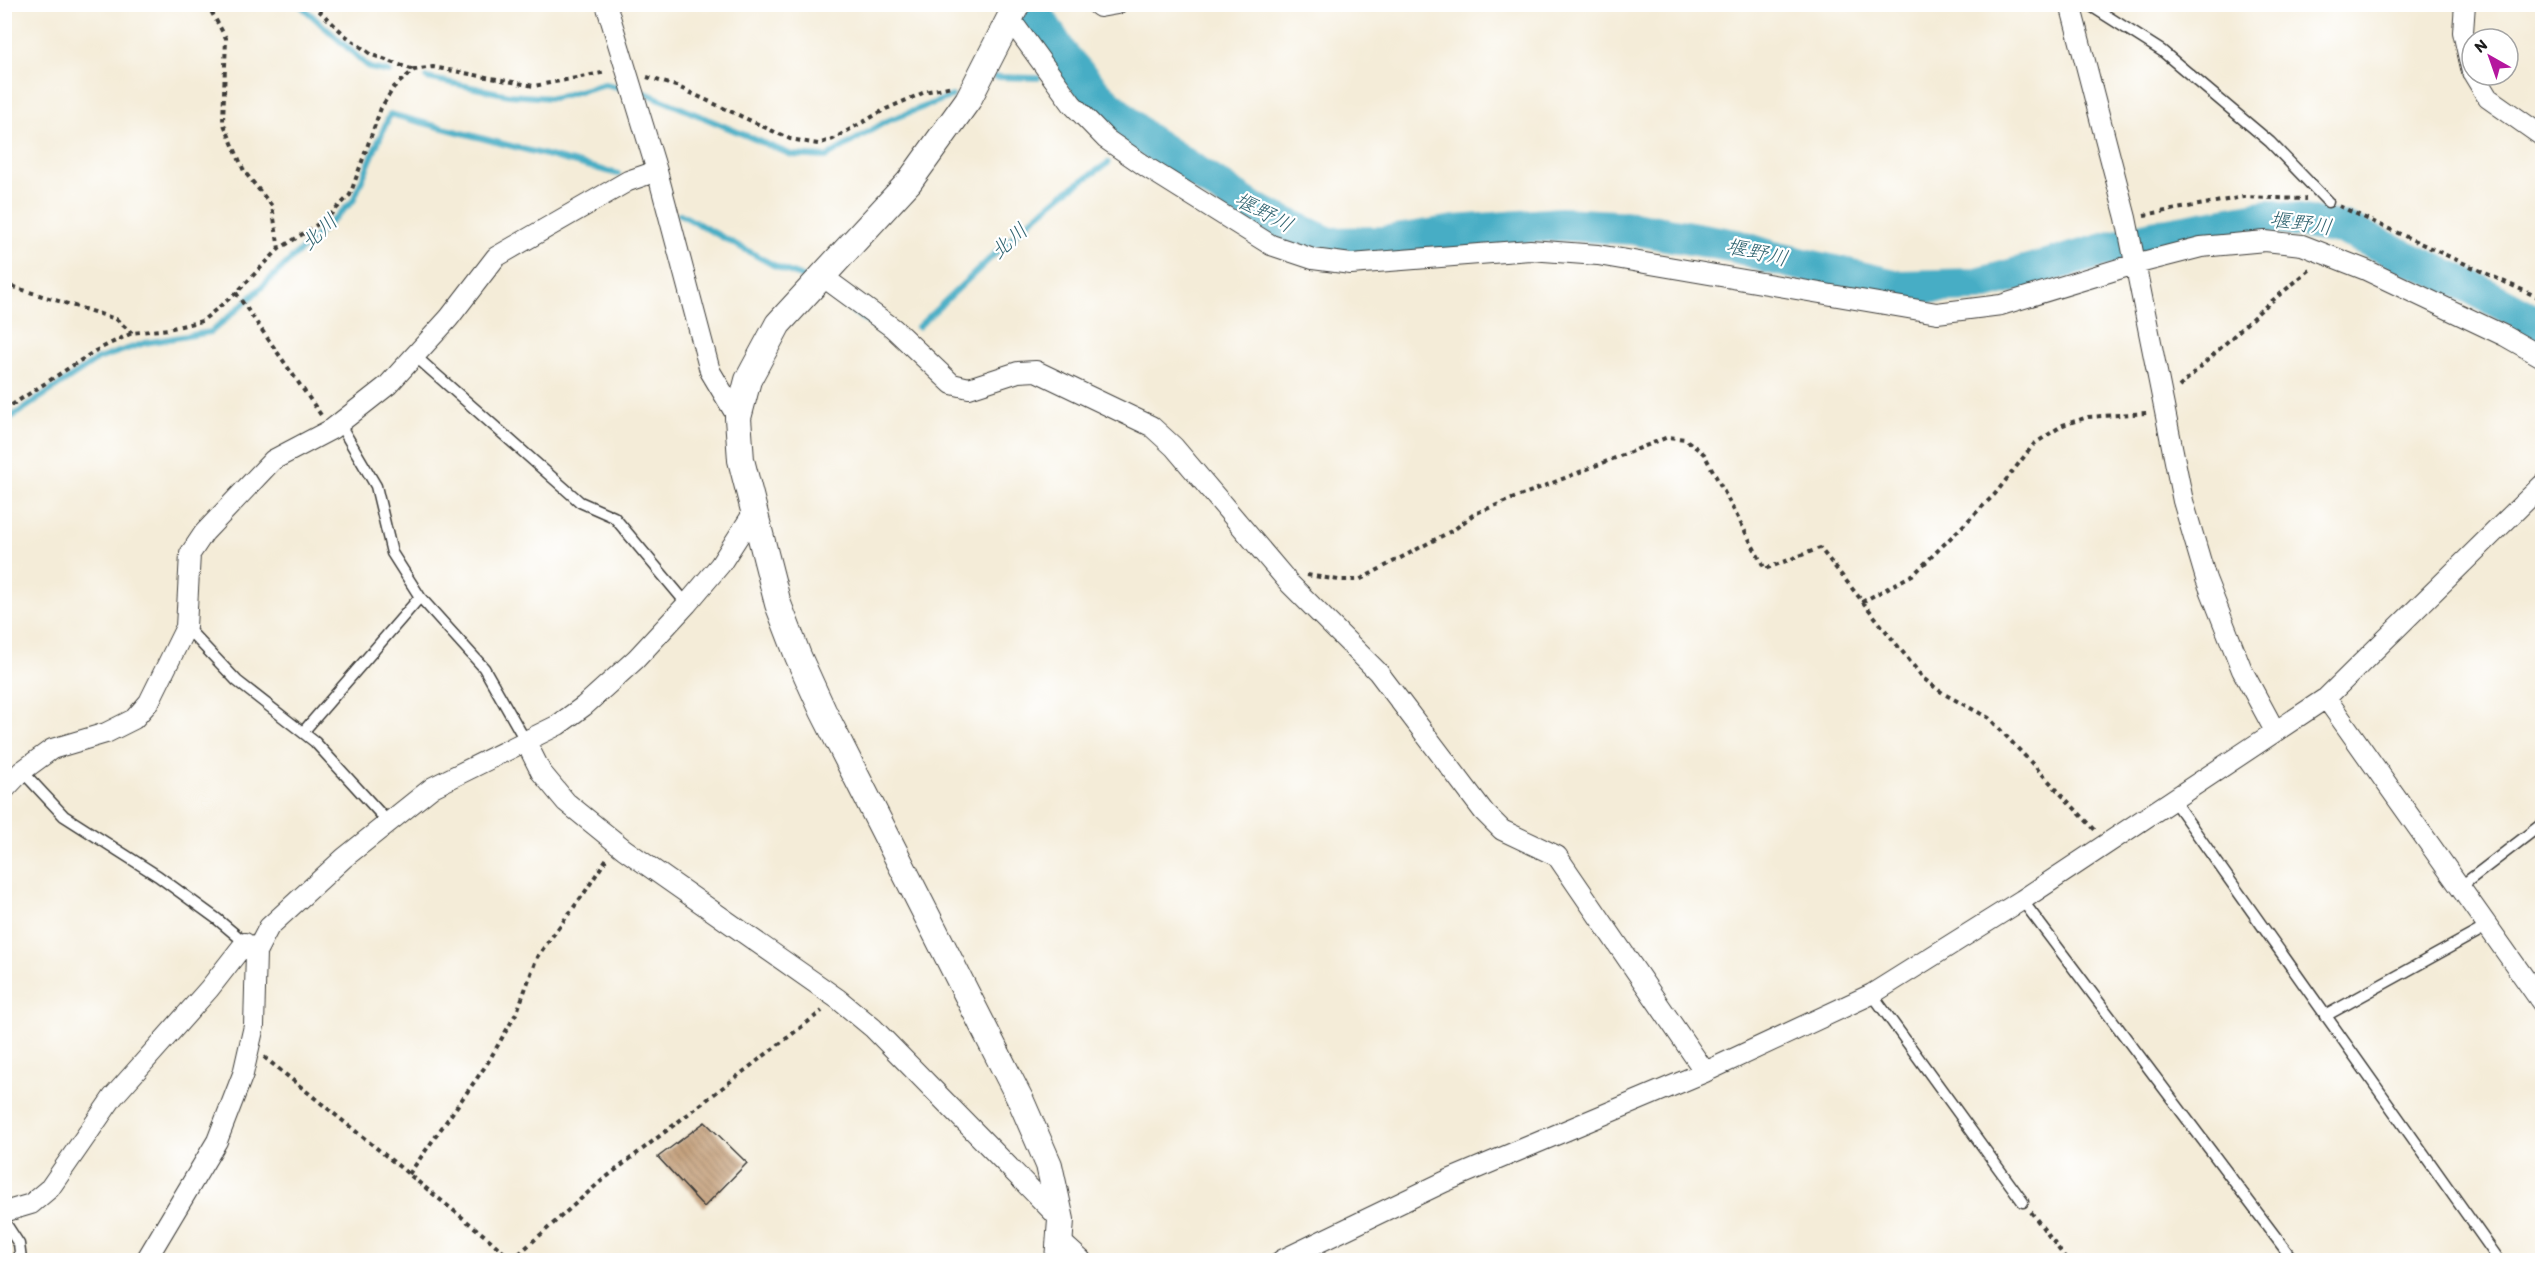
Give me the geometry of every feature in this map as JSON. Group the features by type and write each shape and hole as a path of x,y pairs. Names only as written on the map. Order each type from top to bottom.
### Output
{"street":[{"path":"606,4 657,171 710,371 738,418"},
{"path":"1096,4 1100,7 1117,4"},
{"path":"2463,27 2465,4"},
{"path":"2071,5 2126,218 2183,501 2206,579 2242,670 2275,731"},
{"path":"1013,12 968,100 909,182 778,324 748,380 738,418 741,460 754,512 778,604 798,656 823,711 1020,1101 1049,1165 1060,1241"},
{"path":"1013,12 1072,104 1106,139 1271,245 1313,259 1351,264 1530,250 1598,255 1937,313 2001,306 2135,264 2201,247 2265,241 2302,245 2377,275 2542,357"},
{"path":"2481,87 2488,98 2542,136"},
{"path":"4,790 22,771 52,749 106,733 134,719 149,702 186,627 190,554 204,533 273,459 336,426 388,385 449,318 496,257 628,181 657,171"},
{"path":"822,276 893,328 952,384 969,388 1018,372 1036,371 1151,426 1174,447 1286,579 1378,672 1484,812 1502,830 1557,855 1705,1072"},
{"path":"1282,1260 1444,1182 1705,1072 1872,994 2022,900 2325,698 2542,485"},
{"path":"4,1212 31,1204 50,1188 113,1097 209,988 269,927 344,858 433,787 558,724 584,706 636,659 687,604 720,566 754,512"},
{"path":"2325,698 2542,1003"},
{"path":"525,740 541,772 566,802 616,843 838,999 873,1028 1060,1241 1081,1260"},
{"path":"146,1260 217,1141 243,1074 254,1026 250,948"}],"lane":[{"path":"2088,4 2162,51 2270,142 2328,202"},
{"path":"414,356 580,502 614,517 687,604"},
{"path":"336,426 376,486 392,553 420,597 484,668 525,740"},
{"path":"303,732 420,597"},
{"path":"186,627 237,681 315,742 389,823"},
{"path":"22,771 64,816 167,882 217,919 250,948"},
{"path":"2173,800 2499,1260"},
{"path":"2460,887 2542,824"},
{"path":"2022,900 2293,1260"},
{"path":"2325,1016 2488,926"},
{"path":"1872,994 2023,1202"},
{"path":"4,1221 19,1244 21,1260"}],"path":[{"path":"207,4 226,38 223,122 244,171 272,206 279,249"},
{"path":"312,4 345,36 372,55 414,70 433,67 534,86 601,72 627,74 676,86 790,139 818,144 833,139 886,109 925,92 978,81"},
{"path":"4,410 95,351 132,333 168,329 202,321 236,293 279,249 326,219 351,195 381,108 394,87 414,70"},
{"path":"2126,218 2243,197 2328,202 2542,299"},
{"path":"1862,602 1914,574 1995,494 2034,444 2063,425 2088,417 2164,407 2261,310 2327,255"},
{"path":"4,284 116,319 132,333"},
{"path":"236,293 313,405 336,426"},
{"path":"1286,579 1308,574 1339,580 1359,580 1455,529 1474,514 1668,437 1685,439 1704,454 1765,569 1820,548 1924,679 1944,694 1989,718 2107,843"},
{"path":"409,1174 487,1064 517,1012 537,957 585,892 616,843"},
{"path":"250,1045 512,1260 600,1182 838,999"},
{"path":"2023,1202 2067,1260"}],"building":[{"path":"705,1122 747,1163 704,1207 658,1157"}],"waterway":[{"path":"299,4 370,68 389,72"},
{"name":"堰野川","path":"1030,4 1061,54 1096,94 1144,138 1253,209 1329,244 1383,243 1455,232 1561,224 1633,228 1736,246 1770,257 1899,287 1978,285 2152,237 2269,216 2345,229 2473,288 2542,325"},
{"path":"995,77 1038,78"},
{"path":"427,78 509,95 553,98 605,84 648,94 792,155 826,157 887,121 952,96"},
{"path":"1081,90 1096,94"},
{"name":"北川","path":"4,422 98,359 145,343 211,332 353,201 390,114 618,174"},
{"name":"北川","path":"918,327 1023,227 1064,193 1108,163"},
{"name":"北川","path":"680,214 777,267 805,278"},
{"name":"北川","path":"829,294 894,341"}]}
